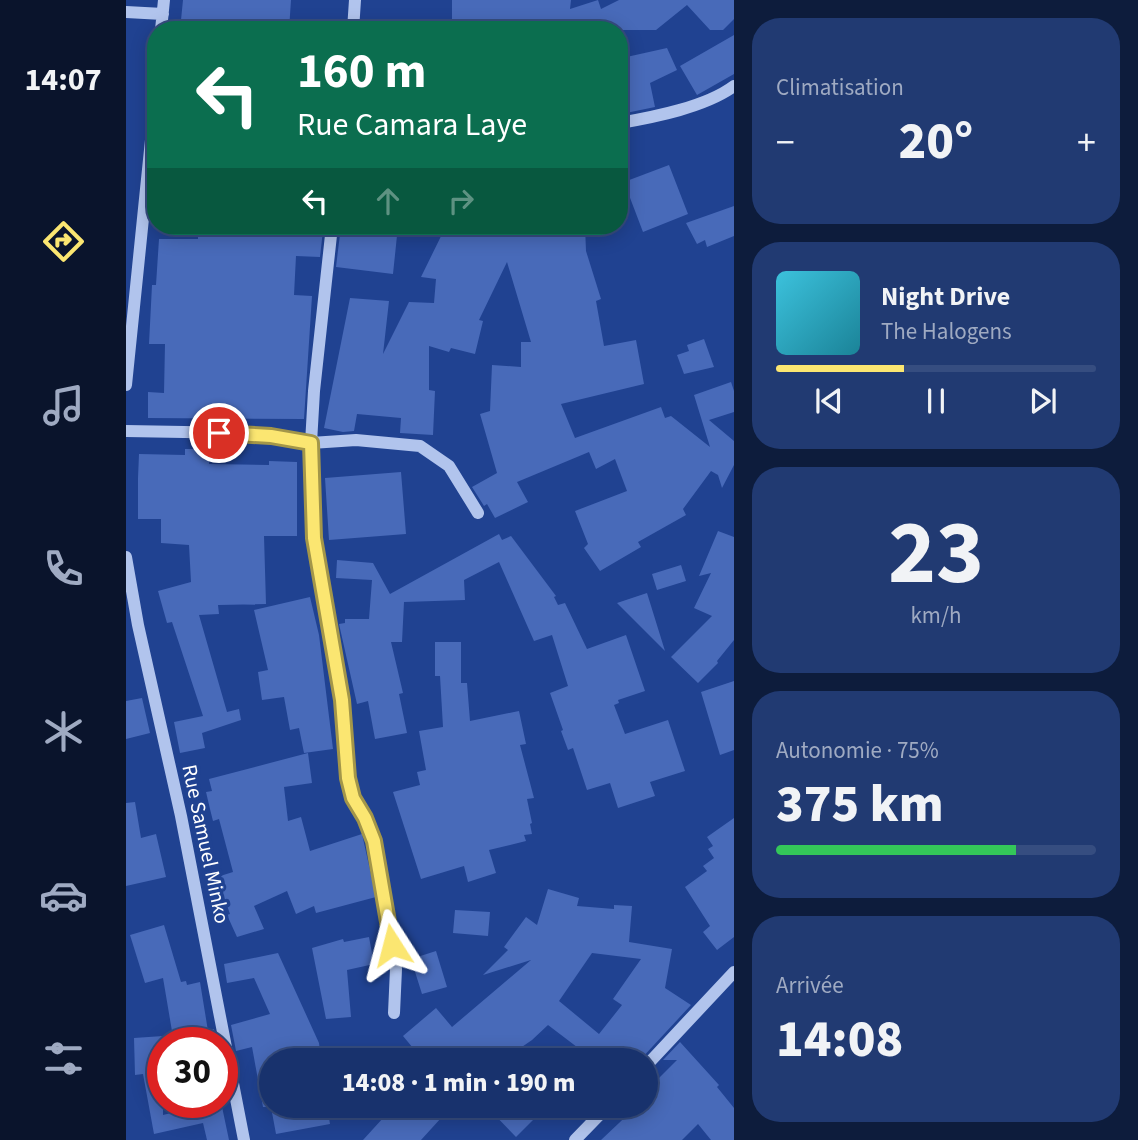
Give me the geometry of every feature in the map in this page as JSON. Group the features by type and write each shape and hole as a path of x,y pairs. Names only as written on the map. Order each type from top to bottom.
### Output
{"street":[{"path":"162,21 164,0"},
{"path":"354,21 355,0"},
{"path":"126,12 163,14"},
{"path":"628,122 659,117 724,93 734,86"},
{"path":"126,385 147,179"},
{"path":"331,235 311,443 314,538 342,700 348,778 353,798 374,841 383,887 396,969 394,1013"},
{"path":"126,431 242,433 311,443 356,440 420,446 449,467 478,513"},
{"name":"Rue Samuel Minko","path":"126,557 138,625 181,816 244,1140"},
{"path":"658,1053 734,972"},
{"path":"575,1140 596,1118"}],"building":[{"path":"183,0 291,0 290,21 181,21"},
{"path":"452,0 571,0 570,9 598,0 601,9 619,0 734,0 734,19 723,30 710,30 687,5 656,30 628,30 628,21 452,21"},
{"path":"734,35 734,74 697,95 680,66"},
{"path":"667,48 677,70 650,83 655,107 628,113 628,57"},
{"path":"669,165 688,214 643,232 628,193 628,180"},
{"path":"734,206 734,236 707,247 705,240 697,244 686,223"},
{"path":"198,235 322,235 320,257 296,256 294,295 312,296 304,419 148,418 148,392 164,393 165,344 149,344 152,285 156,285 159,239 198,239"},
{"path":"340,235 397,235 393,274 336,267"},
{"path":"442,235 585,235 586,251 601,299 596,301 604,346 636,340 644,384 561,404 575,438 661,407 665,418 671,416 710,447 694,395 731,382 734,412 709,420 734,441 734,465 722,488 718,475 711,471 683,509 686,515 638,542 641,547 600,571 584,548 588,544 575,511 627,491 615,459 596,469 589,452 517,482 528,502 495,518 472,487 497,473 480,414 490,411 492,365 521,367 521,342 531,342 507,262 479,320 483,321 475,354 451,348 449,352 429,346 429,390 435,391 433,435 400,433 401,418 357,414 354,431 324,428 350,298 389,301 383,354 409,302 434,303 436,279 421,277"},
{"path":"704,339 714,367 684,374 677,355 689,351 687,345"},
{"path":"185,449 209,449 209,464 269,465 269,461 297,462 297,536 264,536 266,604 218,605 219,614 199,615 227,712 239,709 241,720 202,733 205,748 180,753 174,722 203,716 172,622 167,623 158,591 191,582 189,545 161,543 161,519 138,519 138,478 139,454 185,455"},
{"path":"401,472 406,534 329,540 325,478"},
{"path":"718,531 734,537 734,640 718,663 698,683 671,657 712,616 694,608 711,573 699,576"},
{"path":"499,534 502,540 511,536 556,596 554,597 558,605 565,603 587,649 626,635 645,691 618,700 619,703 614,705 625,734 668,720 685,771 650,782 655,796 618,808 610,783 587,790 573,748 568,750 550,693 568,686 552,635 534,641 499,562 464,580 465,600 404,602 402,642 391,642 403,693 399,694 407,733 375,739 368,701 357,704 339,624 345,623 345,619 369,619 372,580 336,578 337,560 373,563 390,594"},
{"path":"681,565 686,581 657,590 652,574"},
{"path":"647,593 665,651 617,603"},
{"path":"310,597 319,635 333,749 304,753 299,728 290,730 284,697 262,700 258,672 268,670 254,610"},
{"path":"435,642 461,642 461,683 467,683 470,721 519,711 526,744 520,745 534,798 527,799 532,834 524,835 526,841 489,850 496,873 468,882 464,866 421,879 393,792 420,785 417,772 426,770 419,731 443,727 440,676 435,676"},
{"path":"734,681 734,750 720,755 701,692"},
{"path":"142,698 150,733 126,739 126,701"},
{"path":"308,753 312,783 284,787 288,821 301,817 310,851 362,834 376,897 316,913 314,906 296,914 287,891 254,906 264,929 237,937 227,915 230,914 217,877 233,872 219,819 213,821 206,792 212,791 209,779"},
{"path":"135,802 141,838 156,834 166,877 126,886 126,803"},
{"path":"734,818 734,937 717,950 703,932 710,926 685,887 707,871 703,866 714,858 708,849 713,846 707,837"},
{"path":"548,889 579,898 577,906 614,909 614,905 632,906 629,942 672,949 665,988 691,1005 651,1048 578,1048 548,1025 520,1048 413,1048 403,1036 436,1008 452,1027 531,960 483,975 508,950 504,947 526,917 537,925","holes":["592,953 641,959 613,999 622,1005 599,1034 559,1001"]},
{"path":"455,910 490,912 488,936 453,933"},
{"path":"164,925 181,982 186,981 187,985 200,982 207,1027 171,1027 163,978 145,983 130,935"},
{"path":"369,937 374,964 347,970 351,1017 326,1019 312,948 343,939 344,942"},
{"path":"436,951 447,987 422,994 411,959"},
{"path":"278,953 320,1048 259,1048 259,1085 252,1047 238,1050 238,1027 231,1025 270,1014 254,978 227,983 224,964"},
{"path":"147,1037 147,1096 143,1074 135,1075 134,1038"},
{"path":"680,1042 719,1085 717,1087 734,1108 734,1140 711,1140 698,1124 682,1140 601,1140 624,1118 658,1118 658,1079 677,1060 663,1060"},
{"path":"151,1118 224,1118 229,1140 207,1140 203,1123 154,1134"},
{"path":"273,1118 329,1118 330,1124 276,1134"},
{"path":"383,1118 441,1118 421,1140 363,1140"},
{"path":"498,1118 535,1118 516,1137"}],"route":[{"path":"219,433 271,436 311,443 314,538 342,700 348,778 353,798 374,841 392,945"}]}
